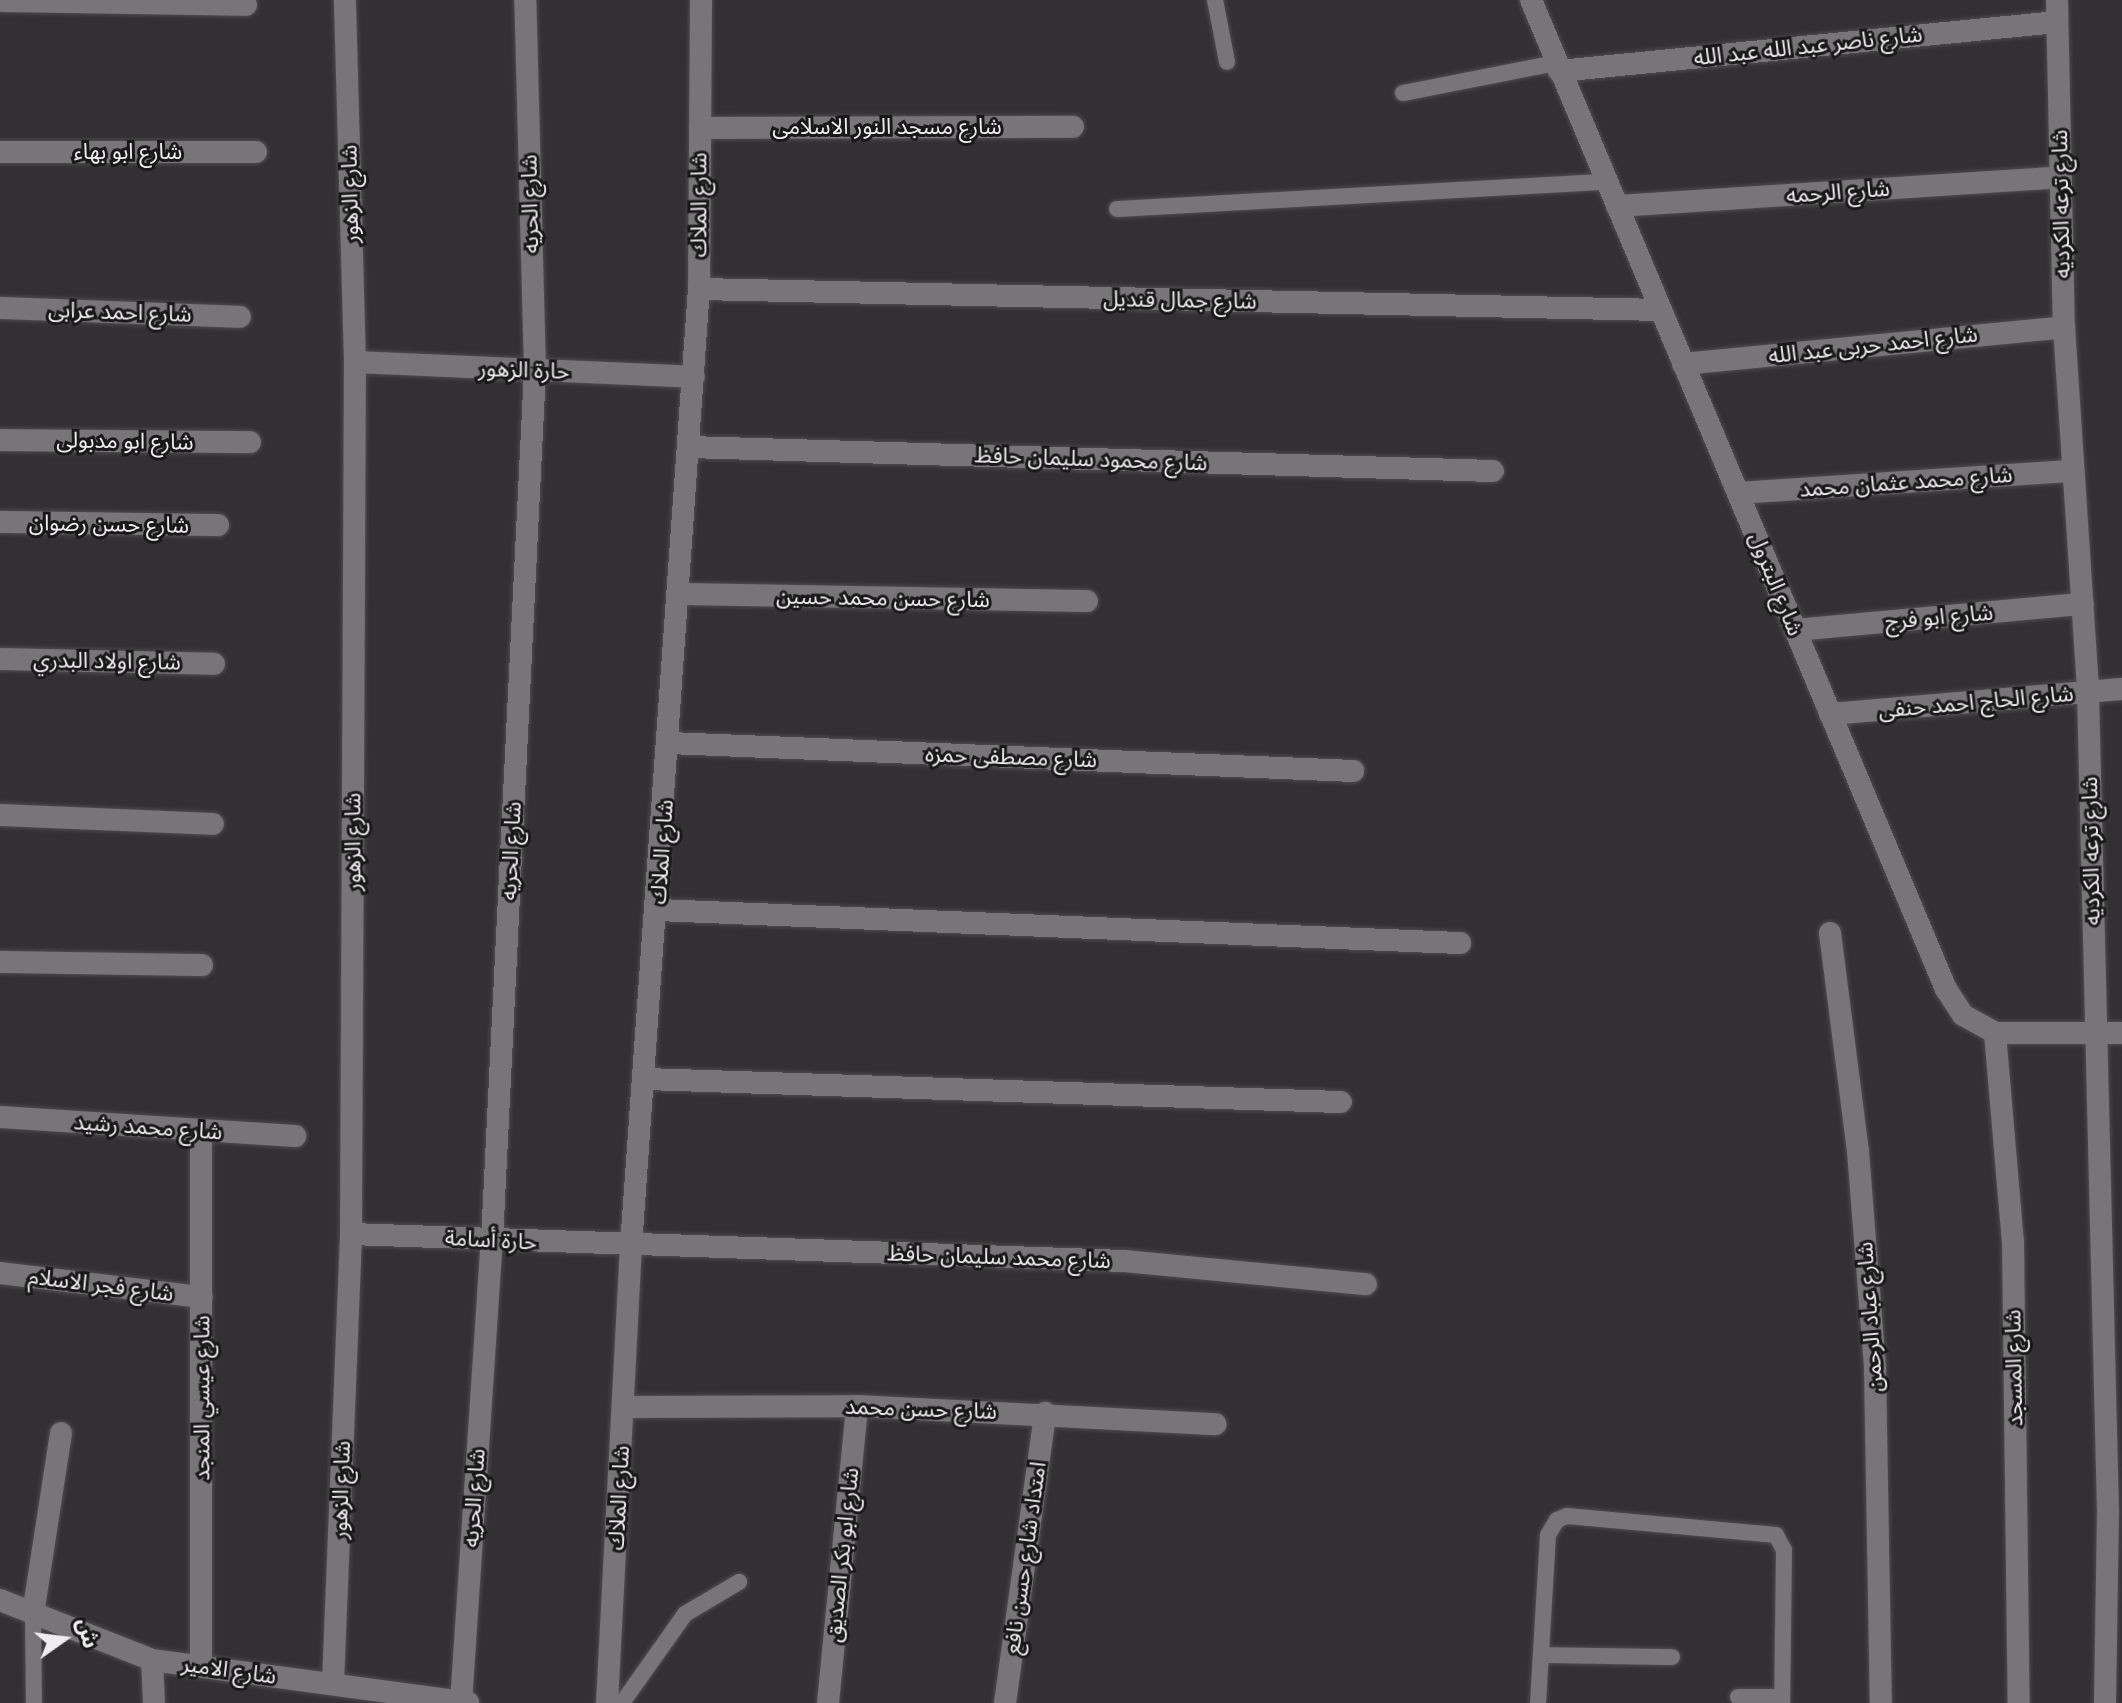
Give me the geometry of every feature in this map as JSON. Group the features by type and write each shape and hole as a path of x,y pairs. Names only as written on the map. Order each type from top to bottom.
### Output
{"street":[{"name":"شارع الزهور","path":"322,1690 351,1234 355,362 345,0"},
{"name":"شارع الحريه","path":"461,1702 492,1240 535,370 525,0"},
{"name":"شارع الملاك","path":"607,1703 625,1407 631,1246 646,1079 699,289 701,0"},
{"name":"شارع البترول","path":"1531,0 1946,989 1963,1015 1995,1033"},
{"path":"0,1 246,5"},
{"name":"شارع ناصر عبد الله عبد الله","path":"1558,67 2057,11"},
{"name":"شارع ترعه الكرديه","path":"2057,11 2064,327 2088,693 2093,1033 2108,1511 2105,1703"},
{"name":"شارع مسجد النور الاسلامى","path":"700,128 1073,127"},
{"name":"شارع ابو بهاء","path":"0,152 256,152"},
{"name":"شارع الرحمه","path":"1617,206 2060,177"},
{"name":"شارع جمال قنديل","path":"699,289 1660,310"},
{"name":"شارع احمد عرابى","path":"0,308 240,317"},
{"name":"شارع احمد حربى عبد الله","path":"1683,364 2064,327"},
{"name":"حارة الزهور","path":"355,362 694,377"},
{"name":"شارع ابو مدبولى","path":"0,440 250,442"},
{"name":"شارع محمود سليمان حافظ","path":"689,447 1493,471"},
{"name":"شارع محمد عثمان محمد","path":"1738,493 2073,471"},
{"name":"شارع حسن رضوان","path":"0,522 218,525"},
{"name":"شارع حسن محمد حسين","path":"679,594 1087,601"},
{"name":"شارع ابو فرج","path":"1795,630 2083,604"},
{"name":"شارع اولاد البدري","path":"0,659 214,664"},
{"name":"شارع الحاج احمد حنفى","path":"1830,714 2122,689"},
{"name":"شارع مصطفى حمزه","path":"669,743 1353,771"},
{"path":"0,815 213,824"},
{"path":"658,910 1460,943"},
{"name":"شارع عباد الرحمن","path":"1830,933 1858,1151 1875,1369 1881,1703"},
{"path":"0,962 202,965"},
{"path":"1995,1033 2122,1033"},
{"name":"شارع المسجد","path":"1995,1033 2013,1241 2019,1703"},
{"path":"646,1079 1341,1102"},
{"name":"شارع محمد رشيد","path":"0,1117 295,1136"},
{"name":"شارع عيسي المنجد","path":"201,1130 201,1666"},
{"name":"حارة أسامة","path":"351,1234 631,1246"},
{"name":"شارع محمد سليمان حافظ","path":"631,1246 1125,1261 1366,1284"},
{"name":"شارع فجر الاسلام","path":"0,1273 202,1297"},
{"name":"شارع حسن محمد","path":"625,1407 857,1406 1045,1413 1216,1424"},
{"name":"شارع ابو بكر الصديق","path":"828,1703 857,1406"},
{"name":"امتداد شارع حسن نافع","path":"1005,1703 1045,1413"},
{"path":"33,1614 61,1433"},
{"name":"شارع الامير","path":"0,1600 152,1660 201,1666 322,1690 468,1703"},
{"path":"152,1660 154,1703"}],"lane":[{"path":"1215,0 1227,62"},
{"path":"1403,93 1558,67"},
{"path":"1117,209 1606,182"},
{"path":"1538,1703 1548,1535 1557,1520 1567,1516 1768,1531 1784,1550 1782,1700 1738,1697"},
{"path":"622,1703 685,1614 739,1582"},
{"path":"33,1614 34,1703"},
{"path":"1541,1655 1672,1657"}]}
